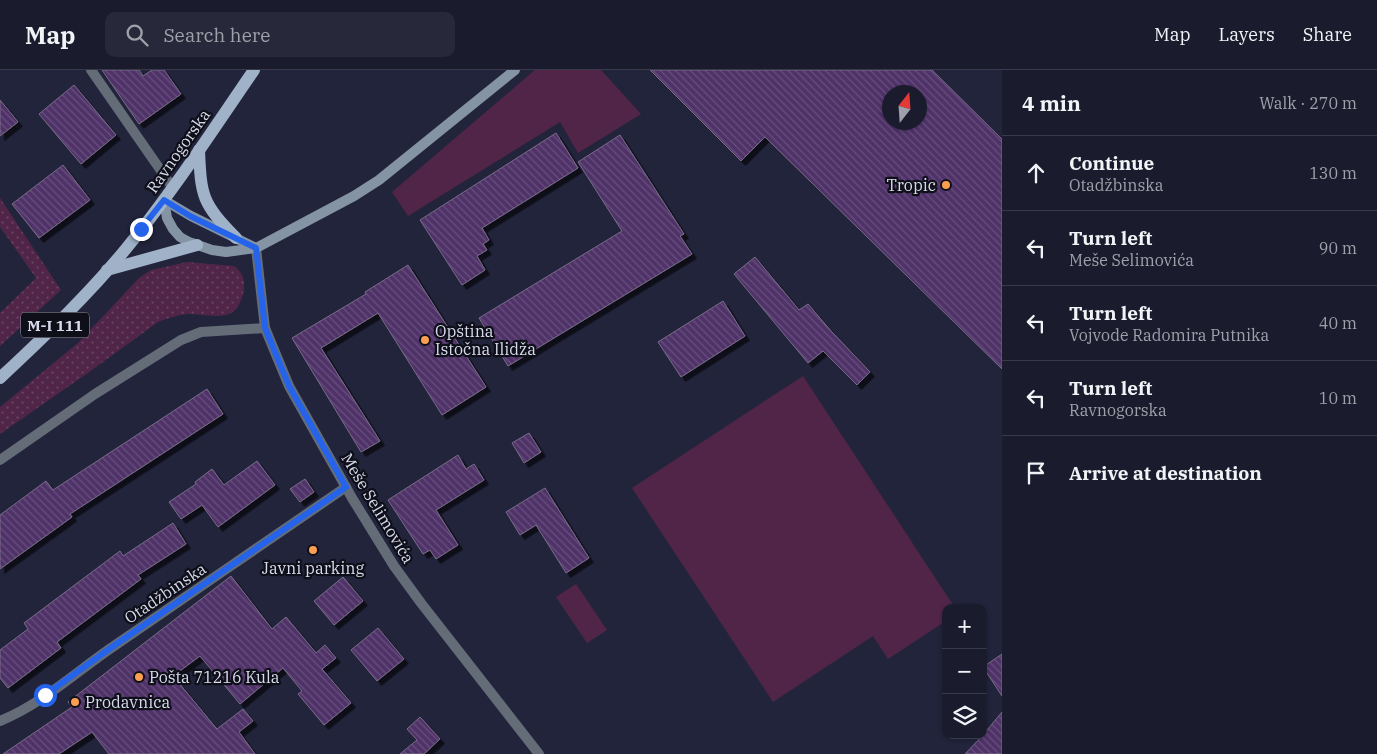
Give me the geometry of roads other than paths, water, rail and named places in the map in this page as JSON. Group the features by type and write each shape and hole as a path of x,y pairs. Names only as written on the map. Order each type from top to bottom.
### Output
{"main road":[{"name":"Ravnogorska","path":"0,378 64,317 125,250 173,188 254,70"},
{"path":"164,200 167,218 173,229 180,237 197,246 226,252 256,248 347,200 380,180 515,70"},
{"path":"199,150 201,187 204,196 212,212 236,238"},
{"path":"164,200 190,216 256,248"},
{"path":"107,270 197,246"}],"street":[{"path":"91,70 173,188"},
{"name":"Meše Selimovića","path":"256,248 265,328 289,386 346,487 394,566 538,754"},
{"path":"0,460 95,394 181,340 201,332 265,328"},
{"name":"Otadžbinska","path":"0,721 45,695 346,487"}],"place":[{"name":"Tropic","path":"946,185"},
{"name":"Opština Istočna Ilidža","path":"425,340"},
{"name":"Javni parking","path":"313,550"},
{"name":"Pošta 71216 Kula","path":"139,677"},
{"name":"Prodavnica","path":"75,702"}]}
